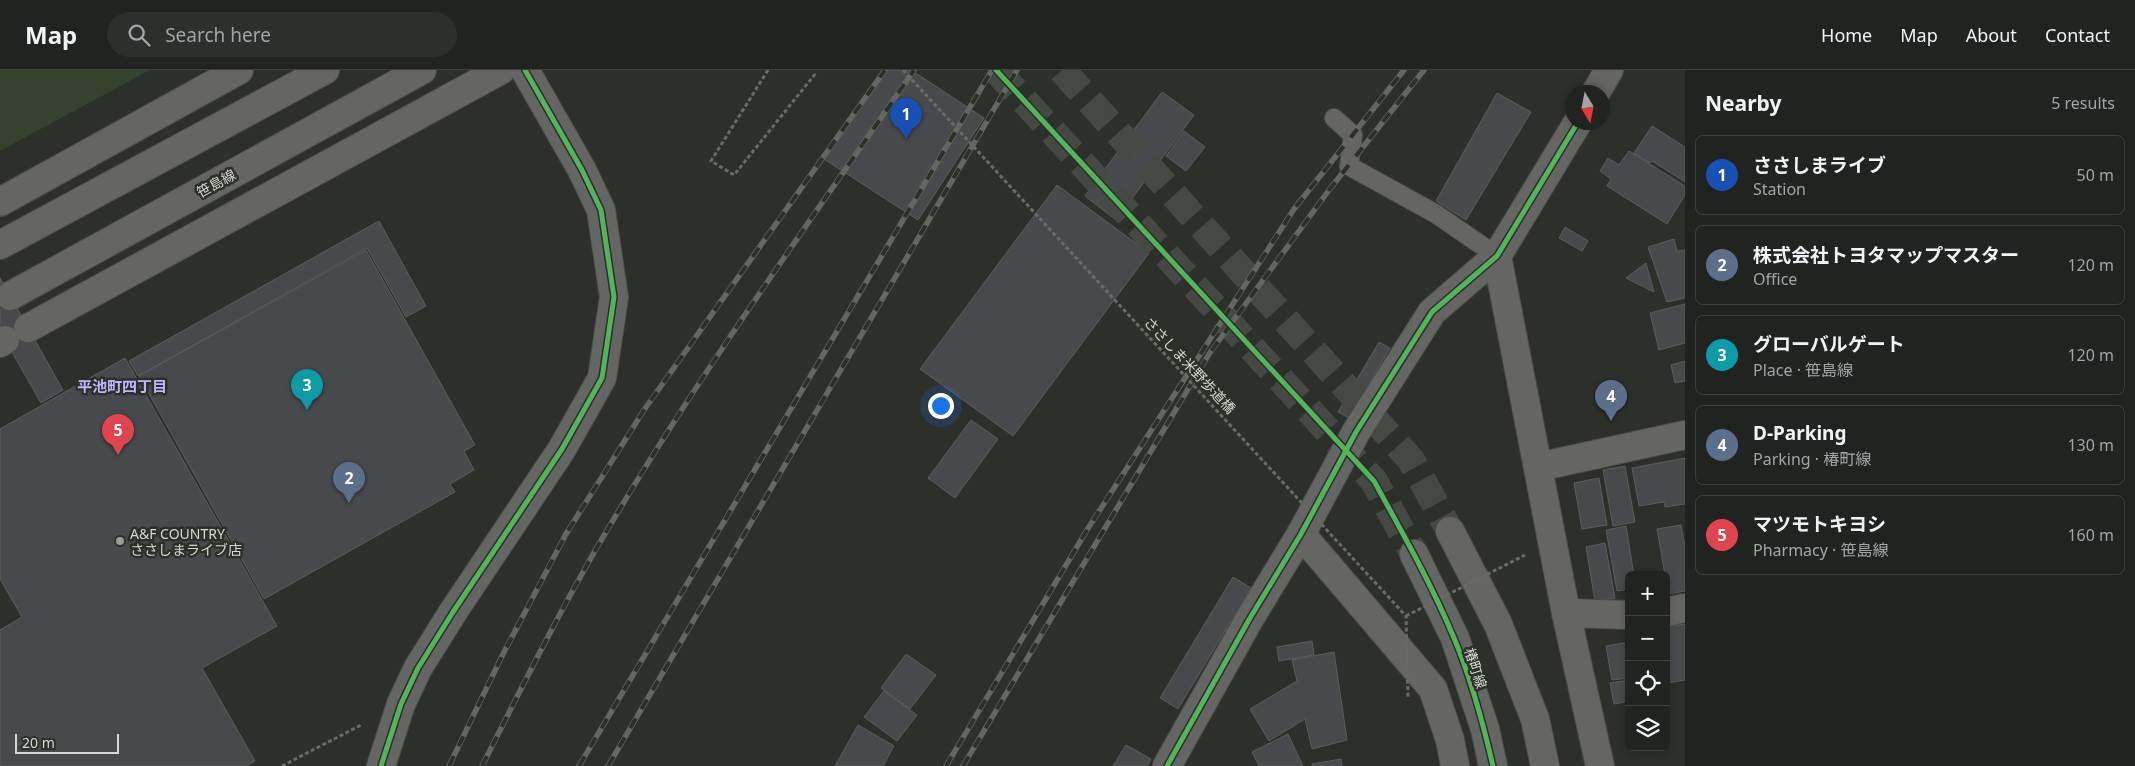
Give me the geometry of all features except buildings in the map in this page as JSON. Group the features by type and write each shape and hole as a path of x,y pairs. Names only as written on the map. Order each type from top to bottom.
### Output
{"street":[{"path":"0,202 239,70"},
{"path":"0,245 325,70"},
{"name":"笹島線","path":"10,296 422,70"},
{"path":"11,337 501,70"},
{"path":"381,766 401,704 418,668 453,612 562,449 602,378 614,297 601,210 582,170 525,70"},
{"path":"1600,85 1609,70"},
{"path":"1167,766 1250,618 1301,534 1356,432 1432,312 1497,256 1573,130"},
{"path":"1497,256 1566,614 1600,766"},
{"path":"1538,467 1685,435"},
{"path":"1450,531 1498,624 1535,719 1544,766"},
{"path":"1301,534 1433,689 1450,740 1455,766"},
{"name":"椿町線","path":"1414,554 1454,638 1485,729 1493,766"},
{"path":"1670,611 1685,608"},
{"path":"1566,614 1625,615"}],"lane":[{"path":"1334,118 1353,135 1349,166 1436,214 1497,256"}],"path":[{"path":"768,70 711,160 734,175 816,72"},
{"path":"1408,697 1406,616 1525,555"},
{"path":"282,766 401,704"}],"green space":[{"path":"0,70 150,70 0,151"}],"tunnel":[{"path":"996,70 1374,481 1414,554"},
{"path":"1062,70 1411,460 1450,531"}],"railway":[{"path":"449,766 503,654 566,534 644,410 885,70"},
{"path":"482,766 582,574 653,455 725,344 914,70"},
{"path":"579,766 992,70"},
{"path":"608,766 1017,70"},
{"path":"946,766 1087,530 1294,209 1404,70"},
{"path":"963,766 1209,354 1329,190 1424,70"}],"cycle path":[{"path":"381,766 401,704 418,668 453,612 562,449 602,378 614,297 601,210 582,170 525,70"},
{"path":"996,70 1374,481 1426,578 1454,638 1476,701 1493,766"},
{"path":"1167,766 1250,618 1301,534 1356,432 1432,312 1497,256 1573,130"}],"place":[{"name":"ささしまライブ","path":"906,139"},
{"name":"グローバルゲート","path":"307,410"},
{"name":"D-Parking","path":"1611,421"},
{"name":"マツモトキヨシ","path":"118,455"},
{"name":"株式会社トヨタマップマスター","path":"349,503"},
{"name":"A&F COUNTRY ささしまライブ店","path":"120,541"}],"district":[{"name":"平池町四丁目","path":"122,386"}]}
